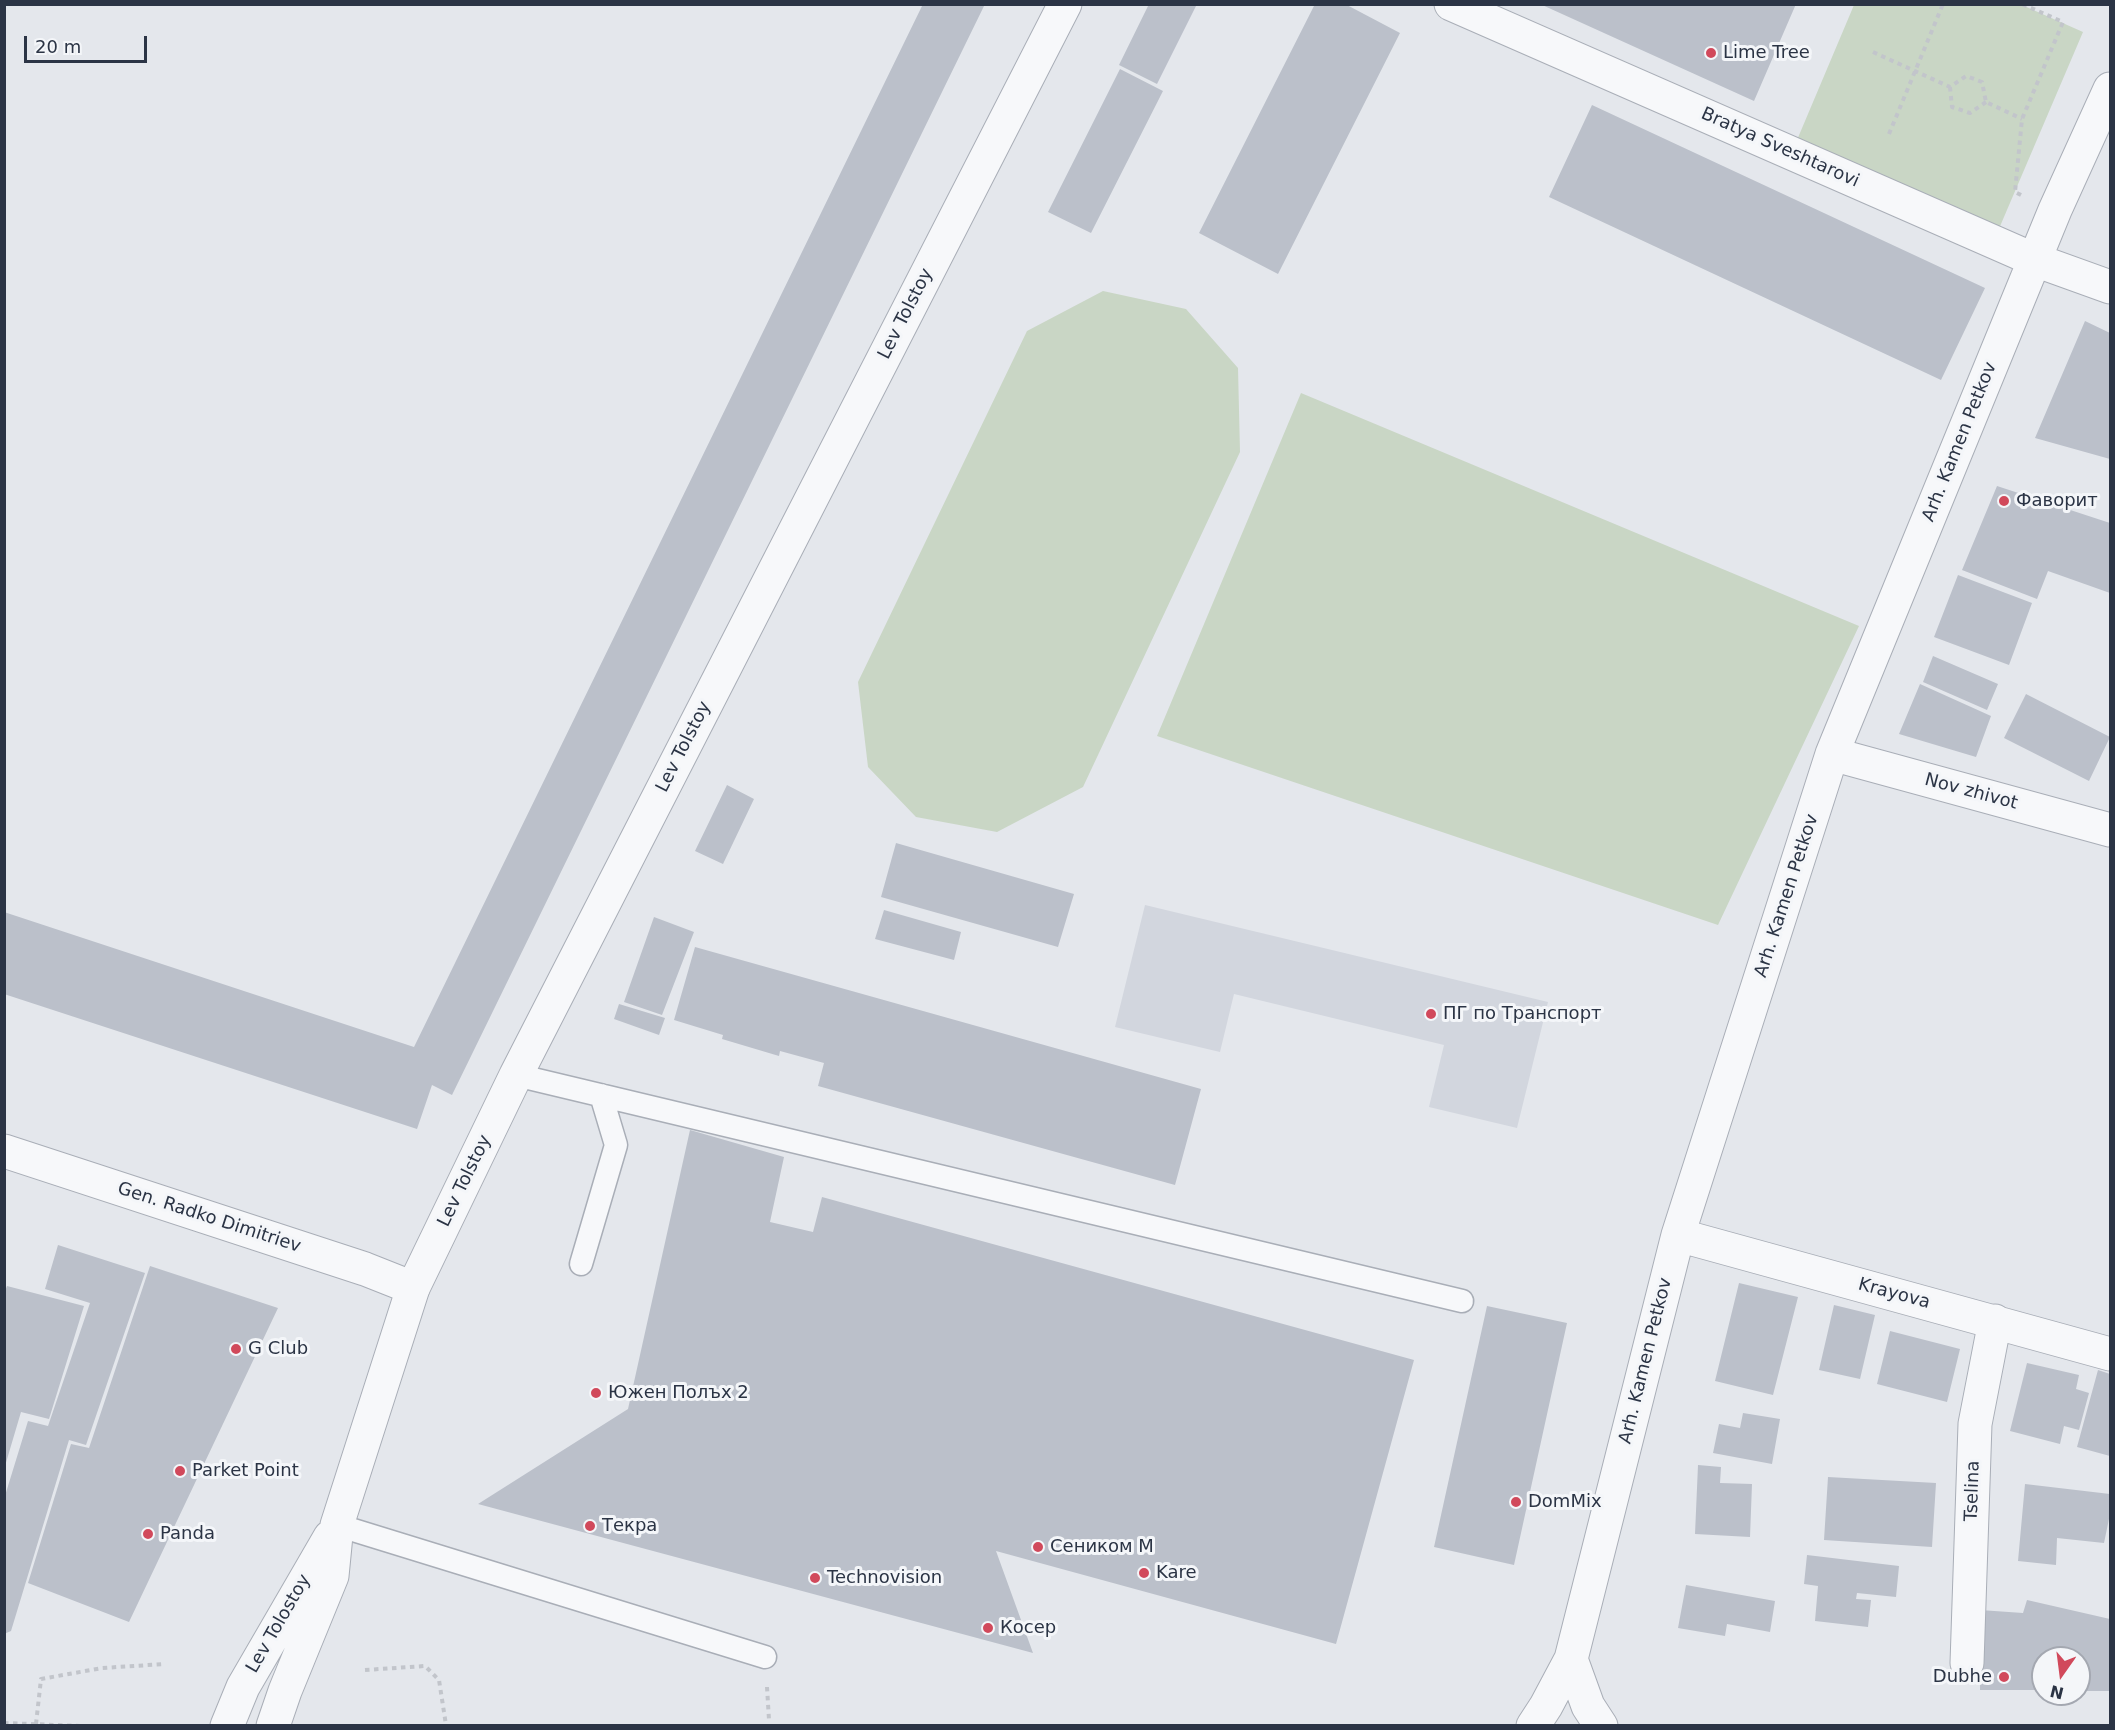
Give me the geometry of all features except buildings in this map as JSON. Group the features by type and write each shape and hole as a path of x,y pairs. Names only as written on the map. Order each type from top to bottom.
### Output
{"street":[{"name":"Lev Tolstoy","path":"340,1516 413,1288 516,1075 1065,4"},
{"name":"Bratya Sveshtarovi","path":"1451,4 2035,260 2110,287"},
{"name":"Arh. Kamen Petkov","path":"1533,1725 1546,1706 1570,1659 1678,1235 1833,754 2055,210 2110,88"},
{"name":"Nov zhivot","path":"1833,754 2110,830"},
{"name":"Gen. Radko Dimitriev","path":"4,1151 365,1269 413,1288"},
{"name":"Krayova","path":"1678,1235 2110,1354"},
{"name":"Tselina","path":"1967,1663 1975,1424 1995,1321"},
{"name":"Lev Tolostoy","path":"227,1725 243,1687 340,1516"},
{"name":"Lev Tolostoy","path":"273,1725 332,1576 340,1516"},
{"path":"1570,1659 1588,1706 1601,1725"}],"lane":[{"path":"516,1075 1462,1301"},
{"path":"581,1264 616,1145 601,1095"},
{"path":"340,1516 765,1657"}],"path":[{"path":"1889,134 1943,4"},
{"path":"2022,4 2063,22 2022,119 2015,192 2055,210"},
{"path":"1873,52 1950,87"},
{"path":"1950,87 1966,76 1983,82 1986,102"},
{"path":"1950,87 1952,107 1970,113 1986,102"},
{"path":"1986,102 2022,119"},
{"path":"36,1724 41,1679 102,1668 165,1664"},
{"path":"365,1670 425,1666 439,1680 446,1725"},
{"path":"4,1723 83,1725"}],"shaded area":[{"name":"ПГ по Транспорт","path":"1145,905 1548,1002 1517,1128 1429,1107 1444,1045 1234,994 1220,1052 1115,1027"}],"green space":[{"path":"1854,5 2022,5 2083,32 1998,231 1797,140"},
{"path":"1103,291 1186,309 1238,368 1240,452 1083,787 997,832 916,817 868,767 858,682 1027,331"},
{"path":"1301,393 1859,626 1718,925 1157,736"}],"place":[{"name":"Lime Tree","path":"1711,53"},
{"name":"Фаворит","path":"2004,501"},
{"name":"ПГ по Транспорт","path":"1431,1014"},
{"name":"G Club","path":"236,1349"},
{"name":"Южен Полъх 2","path":"596,1393"},
{"name":"Parket Point","path":"180,1471"},
{"name":"DomMix","path":"1516,1502"},
{"name":"Текра","path":"590,1526"},
{"name":"Panda","path":"148,1534"},
{"name":"Сеником М","path":"1038,1547"},
{"name":"Kare","path":"1144,1573"},
{"name":"Technovision","path":"815,1578"},
{"name":"Косер","path":"988,1628"},
{"name":"Dubhe","path":"2004,1677"}]}
